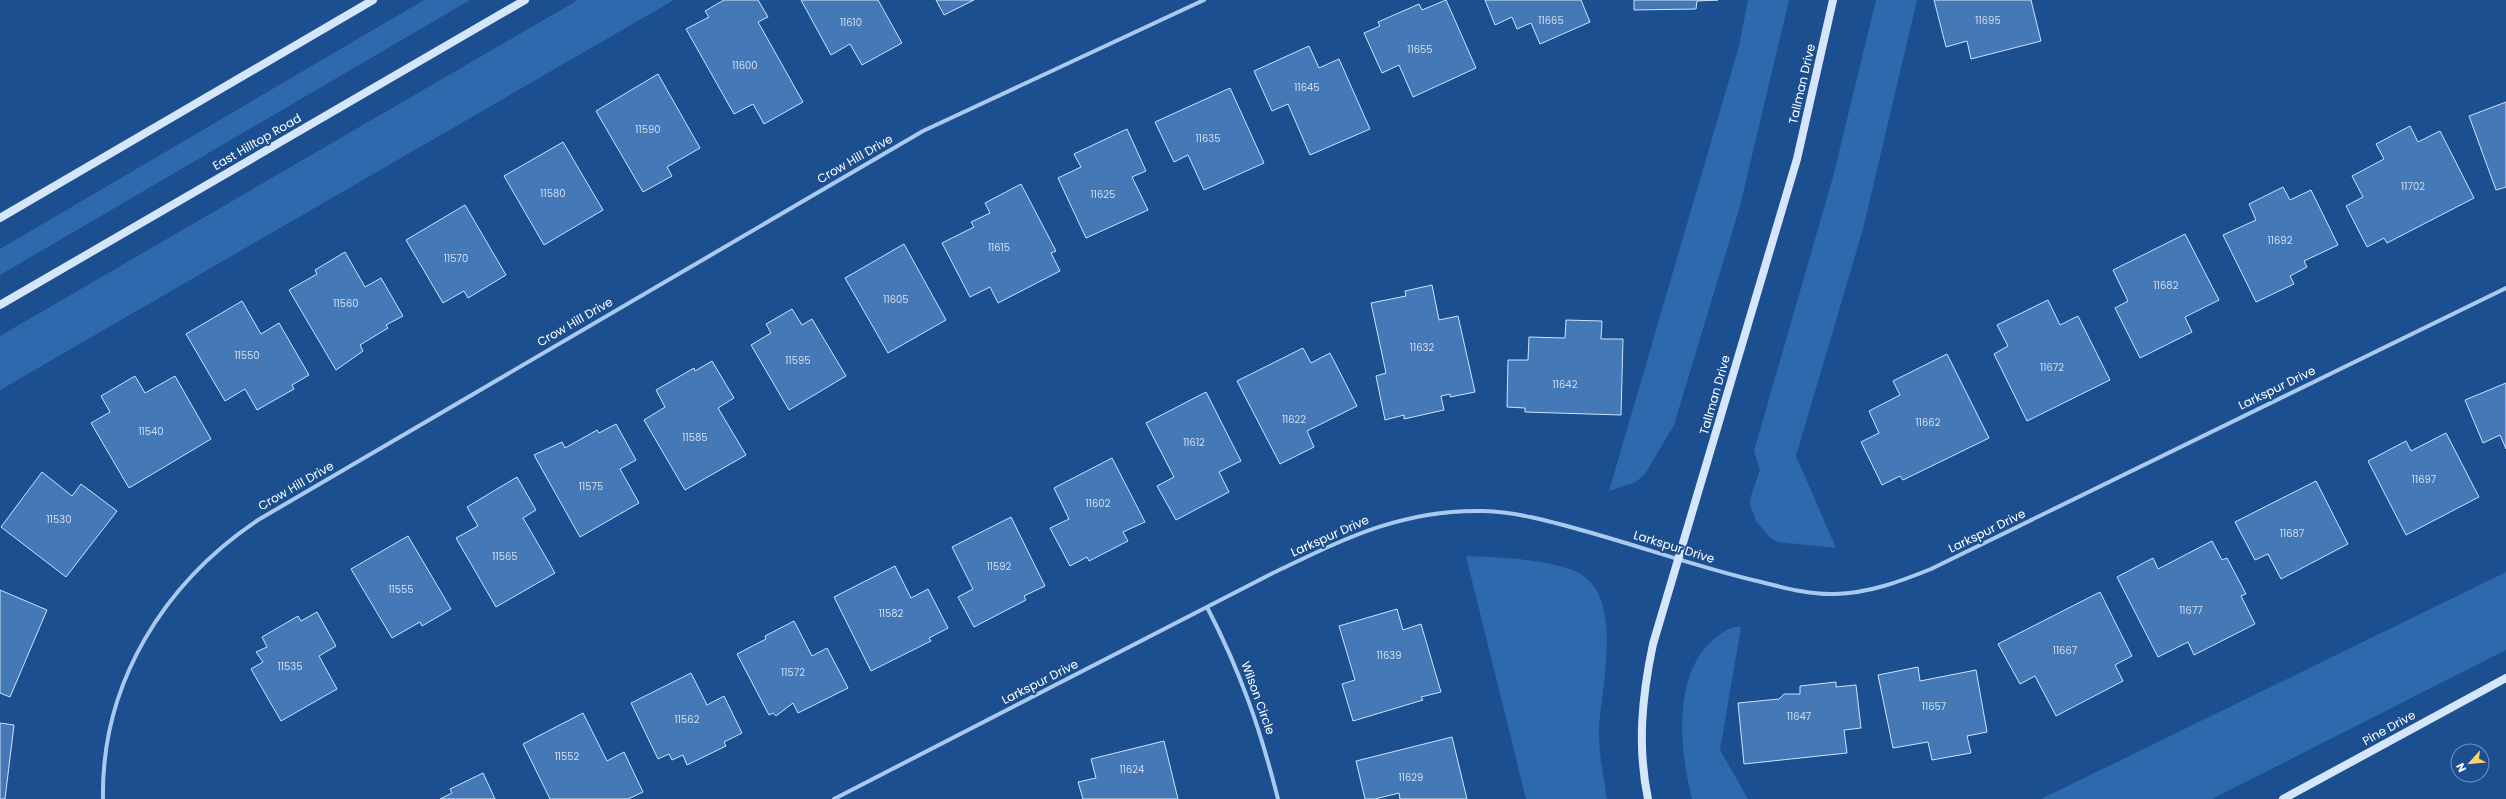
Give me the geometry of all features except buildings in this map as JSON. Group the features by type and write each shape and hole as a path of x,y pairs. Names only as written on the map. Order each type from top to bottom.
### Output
{"street":[{"path":"0,218 373,0"},
{"name":"East Hilltop Road","path":"0,305 525,0"},
{"name":"Crow Hill Drive","path":"103,799 105,757 111,726 121,692 143,642 161,612 184,583 209,557 234,537 279,508 922,131 1204,0"},
{"name":"Tallman Drive","path":"1648,799 1642,761 1641,707 1653,644 1795,166 1833,0"},
{"name":"Larkspur Drive","path":"834,799 1336,542 1398,520 1439,514 1482,511 1521,515 1621,541 1727,574 1811,593 1836,594 1885,587 1931,570 2506,288"},
{"name":"Wilson Circle","path":"1207,607 1228,647 1256,718 1278,799"},
{"name":"Pine Drive","path":"2283,799 2506,678"}],"shaded area":[{"path":"424,0 470,0 0,275 0,249"},
{"path":"578,0 674,0 0,390 0,336"},
{"path":"1748,0 1789,0 1740,206 1674,425 1645,474 1636,482 1609,491 1739,46"},
{"path":"1876,0 1917,0 1863,229 1796,456 1836,548 1778,542 1770,538 1756,521 1750,504 1751,496 1760,470 1754,451 1833,177"},
{"path":"1466,556 1538,561 1552,564 1577,572 1592,584 1602,602 1606,623 1607,647 1599,743 1607,799 1526,799"},
{"path":"2506,572 2506,650 2212,799 2041,799"},
{"path":"1733,627 1741,627 1720,750 1748,799 1692,799 1687,777 1682,727 1684,702 1689,679 1698,658 1713,640"}]}
